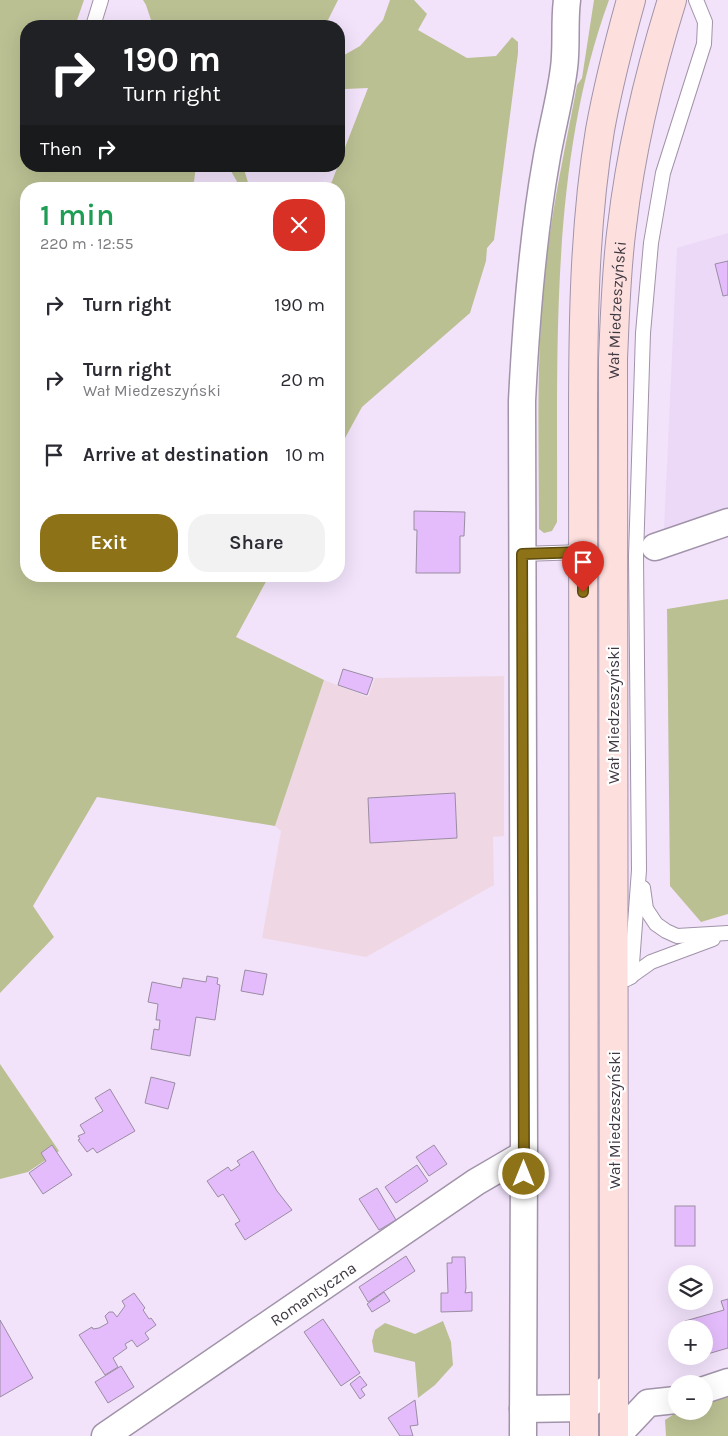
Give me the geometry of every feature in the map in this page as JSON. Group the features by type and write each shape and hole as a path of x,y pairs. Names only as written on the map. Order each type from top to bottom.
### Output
{"main road":[{"name":"Wał Miedzeszyński","path":"584,1436 583,359 585,286 588,224 600,130 631,0"},
{"name":"Wał Miedzeszyński","path":"616,1436 613,1372 622,982 612,461 613,359 622,227 635,146 647,88 672,0"}],"street":[{"path":"523,1436 522,401 525,335 535,232 564,68 567,0"},
{"path":"645,552 728,522"},
{"name":"Romantyczna","path":"106,1436 476,1182 524,1154"},
{"path":"523,1409 585,1408 613,1372 627,1381 648,1403"},
{"path":"713,1387 728,1382"},
{"path":"616,1436 648,1403 668,1401"}],"lane":[{"path":"94,20 101,0"},
{"path":"622,982 639,870 645,552 643,333 651,243 663,174 704,44 705,22 696,0"},
{"path":"522,554 583,552"},
{"path":"639,870 646,909 656,924 677,936 728,933"},
{"path":"622,982 651,962 728,933"}],"shaded area":[{"path":"728,233 728,515 668,535 664,528 677,248"},
{"path":"504,676 504,836 493,837 494,885 366,957 262,938 281,831 275,826 324,680 368,697 375,678"}],"green space":[{"path":"0,0 84,0 77,20 20,20 20,172 195,172 194,182 20,182 20,582 266,582 236,637 324,680 275,826 97,797 33,906 54,937 0,993"},
{"path":"143,0 338,0 328,20 151,20"},
{"path":"390,0 414,0 427,14 418,30 467,58 496,56 512,37 518,42 518,53 494,240 487,248 486,261 470,313 362,407 345,438 345,182 332,182 336,172 345,172 345,148 368,88 345,89 345,55 360,46 383,20"},
{"path":"594,0 609,0 590,62 576,127 566,192 558,324 557,522 552,531 544,533 539,529 538,437 541,314 558,183 577,85 582,78"},
{"path":"231,172 245,172 248,182 237,182"},
{"path":"728,599 728,914 701,922 670,886 667,609"},
{"path":"0,1064 59,1151 28,1172 0,1179"},
{"path":"443,1321 451,1342 453,1365 435,1385 418,1398 415,1362 374,1352 372,1341 375,1330 385,1323 415,1334"},
{"path":"728,1394 728,1436 666,1436 665,1420 668,1418 668,1420 713,1420 713,1399"}],"building":[{"path":"728,261 728,295 723,296 715,264"},
{"path":"414,511 465,512 464,536 460,536 460,573 416,573 417,530 414,530"},
{"path":"343,669 373,678 367,695 338,685"},
{"path":"455,793 457,838 370,843 368,798"},
{"path":"245,970 267,974 263,995 241,991"},
{"path":"207,976 218,978 217,984 220,985 215,1020 196,1017 190,1056 151,1049 154,1029 159,1030 160,1020 156,1020 158,1004 148,1002 152,982 181,988 183,978 206,982"},
{"path":"151,1077 175,1083 168,1109 145,1103"},
{"path":"110,1089 135,1131 97,1153 93,1148 87,1152 78,1140 80,1139 78,1136 85,1133 80,1125 103,1111 95,1098"},
{"path":"52,1145 72,1175 43,1194 29,1173 46,1161 41,1153"},
{"path":"434,1145 447,1164 429,1176 416,1157"},
{"path":"253,1151 277,1191 292,1210 245,1240 235,1224 240,1221 223,1194 218,1197 207,1181 228,1167 231,1171 240,1165 237,1161"},
{"path":"417,1165 428,1181 396,1203 385,1187"},
{"path":"377,1188 396,1220 379,1230 359,1199"},
{"path":"675,1206 695,1206 695,1246 675,1246"},
{"path":"406,1256 415,1271 368,1302 359,1287"},
{"path":"452,1257 465,1257 465,1293 472,1292 472,1311 441,1312 441,1293 448,1293 447,1263 452,1263"},
{"path":"384,1292 390,1301 372,1312 367,1304"},
{"path":"134,1293 145,1308 143,1310 149,1319 151,1318 156,1325 145,1333 149,1339 137,1347 132,1340 125,1344 127,1348 113,1358 118,1367 105,1375 79,1335 92,1327 93,1329 99,1328 108,1323 105,1316 109,1312 113,1312 117,1317 125,1306 122,1301"},
{"path":"728,1299 728,1348 713,1352 713,1320 689,1320 724,1310 721,1301"},
{"path":"323,1319 360,1373 341,1386 304,1332"},
{"path":"0,1320 33,1378 0,1397"},
{"path":"121,1366 134,1387 108,1403 95,1382"},
{"path":"360,1376 367,1385 361,1389 365,1395 360,1399 350,1384"},
{"path":"415,1400 418,1425 410,1426 413,1436 400,1436 388,1418"}],"route":[{"path":"524,1174 522,554 583,552 583,592"}]}
